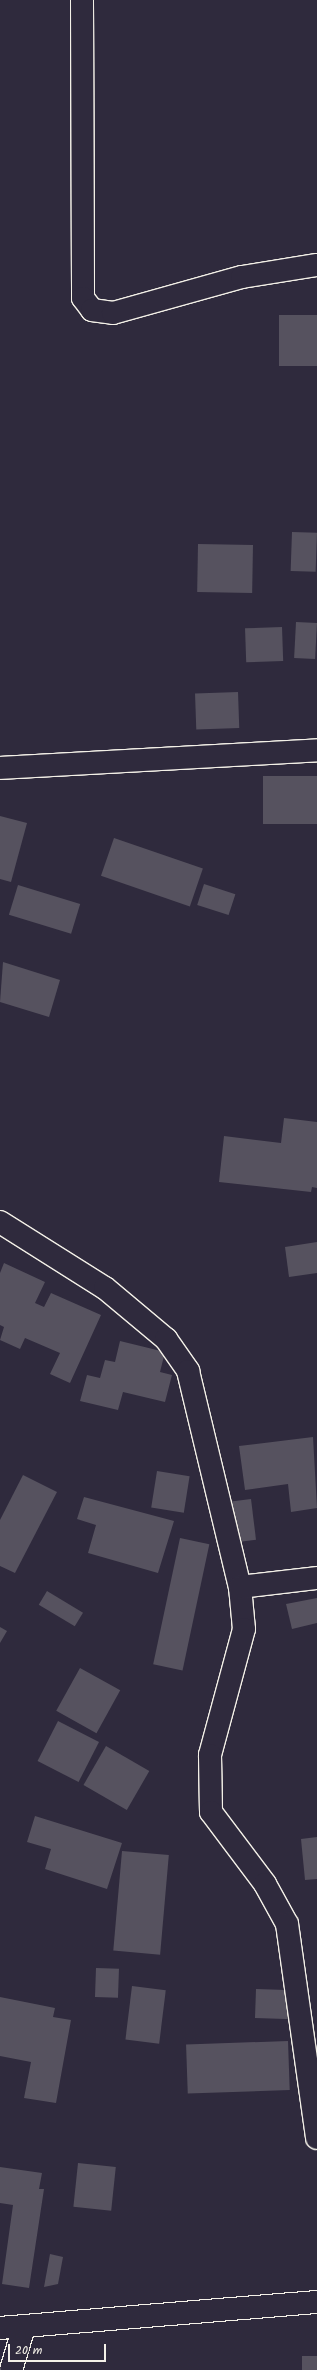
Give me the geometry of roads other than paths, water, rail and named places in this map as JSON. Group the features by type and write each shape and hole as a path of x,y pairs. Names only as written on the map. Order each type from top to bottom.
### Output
{"street":[{"path":"82,0 83,298 92,310 113,313 242,277 317,265"},
{"path":"0,768 317,750"},
{"path":"0,1222 105,1288 166,1339 188,1371 240,1587 244,1629 210,1755 212,1812 265,1884 287,1924 317,2138"},
{"path":"240,1587 317,1578"},
{"path":"0,2328 317,2302"},
{"path":"11,2370 24,2327"}]}
